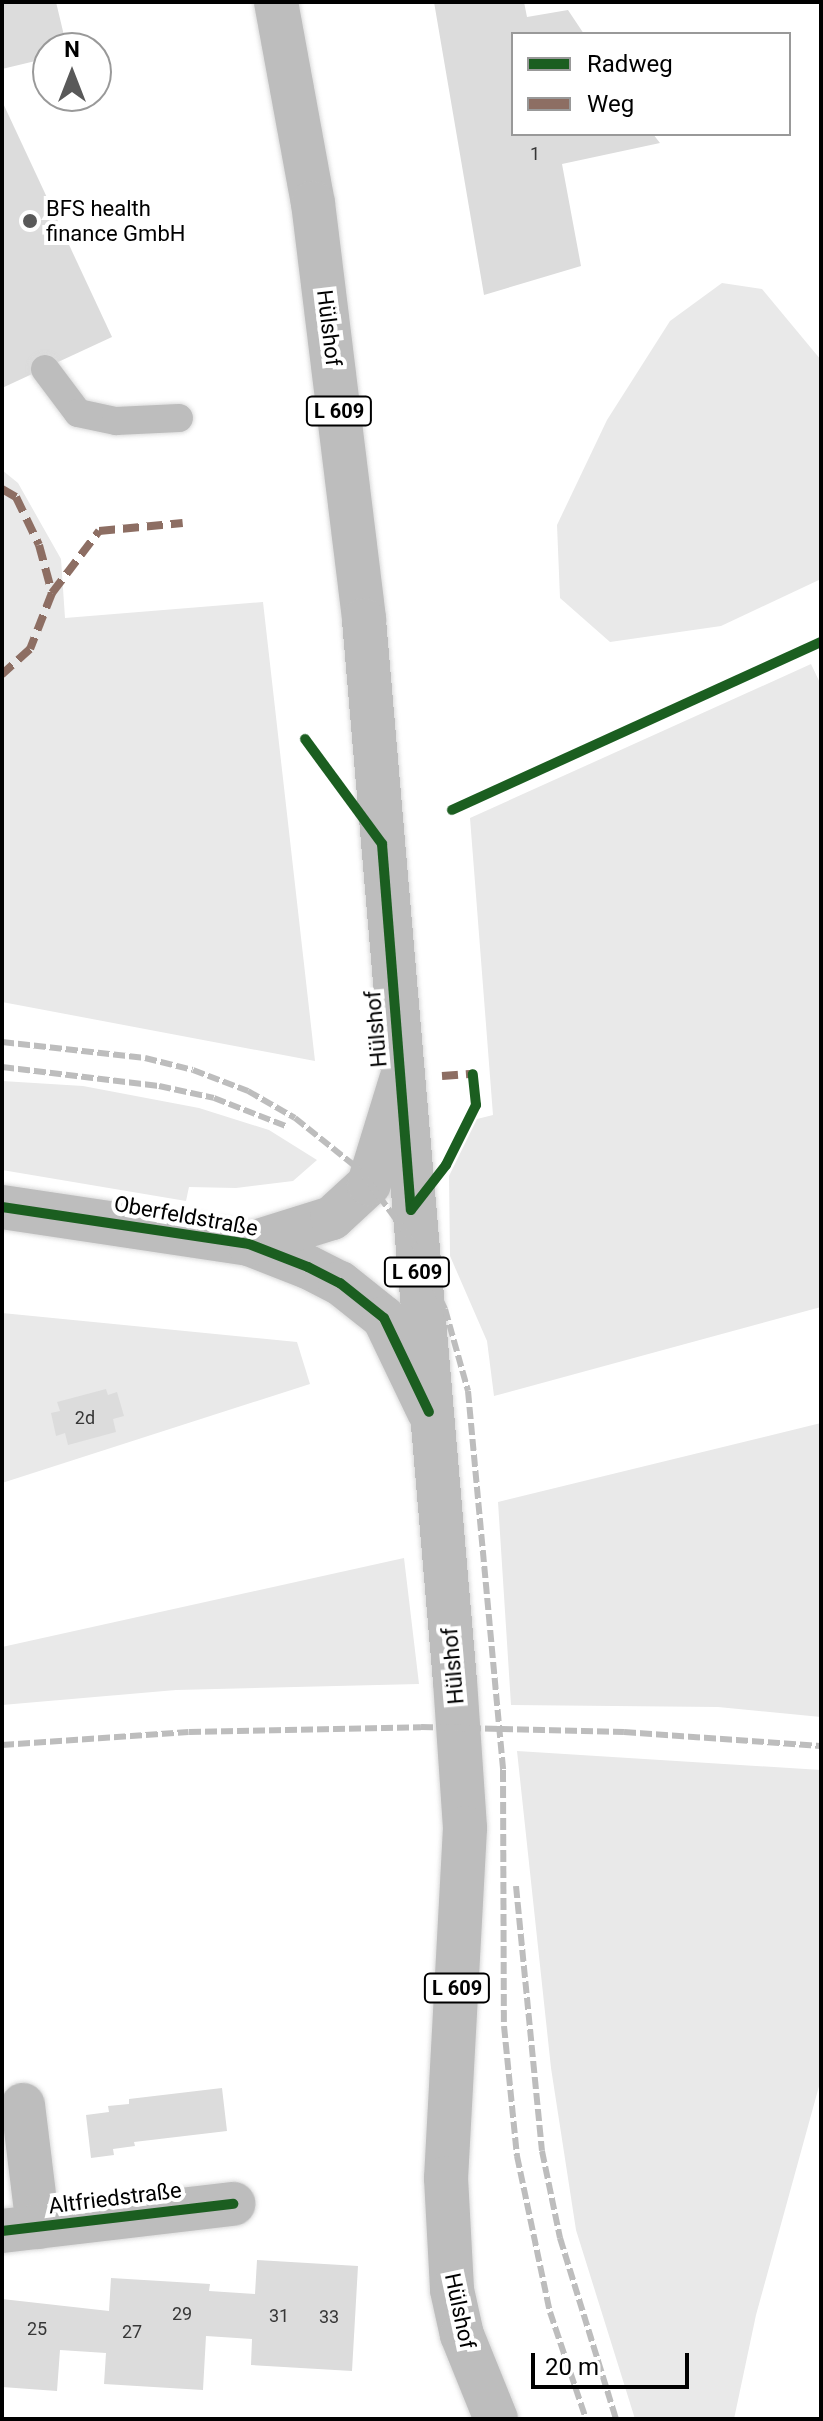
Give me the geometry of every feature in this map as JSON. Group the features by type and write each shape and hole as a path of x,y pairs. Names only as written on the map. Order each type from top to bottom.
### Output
{"main road":[{"name":"Hülshof","path":"276,2 313,203 364,620 465,1828 448,2123 449,2248 462,2335 496,2419"},
{"name":"Oberfeldstraße","path":"249,1244 332,1218 369,1184 401,1080"},
{"name":"Oberfeldstraße","path":"2,1207 249,1244 340,1283 384,1318 429,1412"},
{"name":"Altfriedstraße","path":"23,2105 20,2229 233,2204"}],"lane":[{"path":"45,369 78,413 116,421 179,418"}],"shaded area":[{"path":"722,283 762,289 821,360 821,579 721,626 610,642 560,598 557,525 607,420 670,321"},
{"path":"2,470 18,483 61,559 65,618 263,602 315,1061 2,1002"},
{"path":"811,664 821,685 821,1307 494,1396 487,1341 450,1256 449,1176 477,1119 493,1115 470,818"},
{"path":"2,1081 83,1086 199,1108 269,1130 317,1160 293,1181 236,1188 189,1187 186,1201 2,1170"},
{"path":"2,1313 297,1342 310,1384 2,1483"},
{"path":"821,1423 821,1717 718,1707 511,1705 498,1502"},
{"path":"404,1558 419,1684 176,1690 2,1705 2,1647"},
{"path":"517,1751 821,1770 821,2079 756,2315 734,2419 635,2419 576,2230 551,2068"}],"building":[{"path":"2,2 56,2 63,32 32,32 32,62 2,69"},
{"path":"434,2 524,2 527,17 568,10 583,32 511,32 511,136 655,136 660,143 562,164 581,266 484,295"},
{"name":"BFS health finance GmbH","path":"2,101 112,337 2,388"},
{"path":"106,1389 108,1395 117,1392 124,1416 113,1419 116,1432 68,1445 65,1433 56,1436 51,1413 60,1411 57,1402"},
{"path":"222,2088 227,2131 134,2142 135,2146 113,2149 114,2155 91,2158 86,2115 109,2112 108,2106 129,2104 129,2099"},
{"path":"257,2260 358,2266 352,2371 251,2365 252,2339 206,2336 203,2390 104,2384 106,2353 60,2350 57,2391 2,2387 2,2299 109,2311 111,2278 210,2284 209,2291 255,2294"}],"railway":[{"path":"2,1042 145,1058 193,1070 248,1091 295,1118 360,1170 414,1244 445,1309 468,1391 503,1770 504,2026 517,2156 550,2312 586,2419"},
{"path":"2,1067 159,1086 214,1098 286,1126"},
{"path":"2,1745 189,1732 421,1727 624,1732 821,1746"},
{"path":"516,1886 542,2151 560,2238 616,2419"}],"marked path":[{"path":"2,489 16,497 39,545 52,593 30,649 2,674"},
{"path":"52,593 99,531 183,523"},
{"path":"442,1076 473,1074"}],"cycle path":[{"path":"452,810 821,642"},
{"path":"305,739 382,844 411,1210"},
{"path":"411,1210 446,1165 476,1105 473,1074"},
{"path":"2,1207 249,1244 308,1267 340,1283 384,1318 429,1412"},
{"path":"2,2231 233,2204"}],"place":[{"name":"BFS health finance GmbH","path":"30,221"}]}
